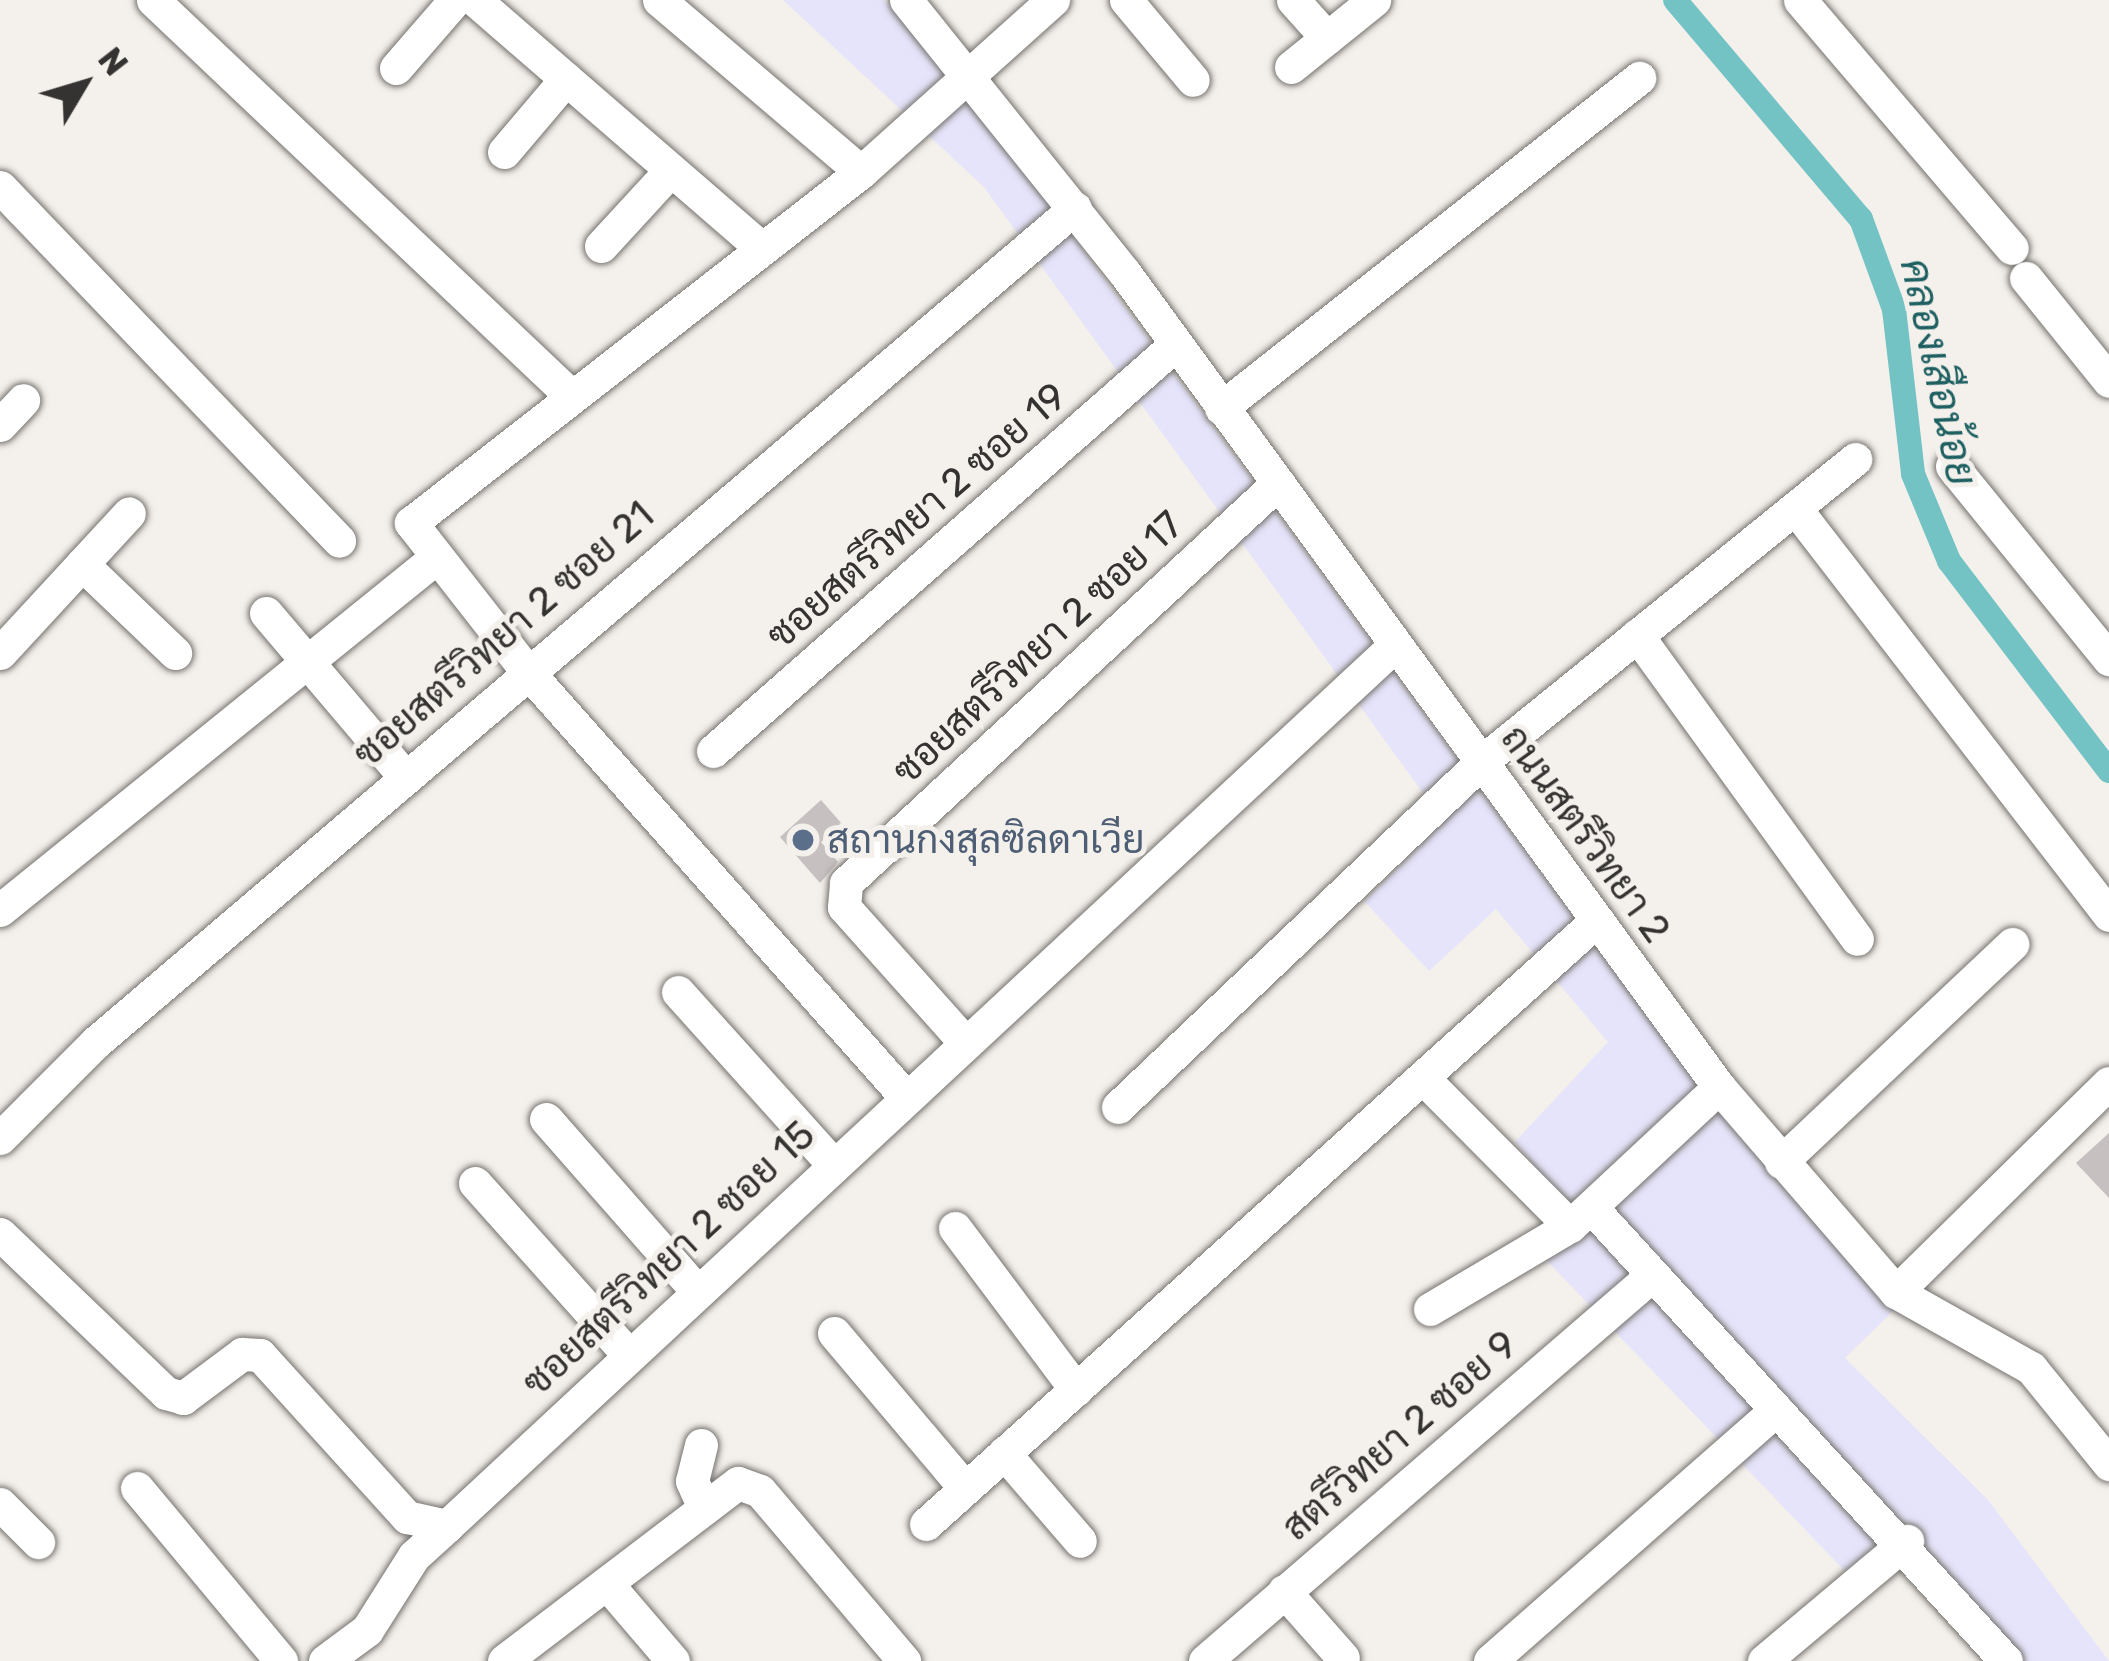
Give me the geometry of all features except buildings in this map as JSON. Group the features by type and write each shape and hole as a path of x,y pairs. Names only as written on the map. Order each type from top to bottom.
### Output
{"street":[{"path":"153,0 568,393"},
{"path":"396,68 455,0"},
{"path":"475,0 762,249"},
{"path":"659,0 861,172"},
{"name":"ถนนสตรีวิทยา 2","path":"907,0 975,76 1075,208 1720,1088 1780,1162 1896,1292 2016,1357 2109,1464"},
{"path":"904,1095 433,560 414,514 861,172 975,76 1053,0"},
{"path":"1126,0 1193,80"},
{"path":"1293,0 1327,38"},
{"path":"1291,68 1374,0"},
{"path":"1800,0 2019,262 2109,381"},
{"path":"1221,408 1639,78"},
{"path":"504,152 566,79"},
{"path":"601,246 671,170"},
{"path":"0,187 339,541"},
{"name":"ซอยสตรีวิทยา 2 ซอย 21","path":"0,1138 526,670 1075,208"},
{"name":"ซอยสตรีวิทยา 2 ซอย 19","path":"713,751 1176,344"},
{"path":"0,425 23,400"},
{"path":"1118,1107 1480,763 1855,459"},
{"path":"1952,466 2109,659"},
{"name":"ซอยสตรีวิทยา 2 ซอย 17","path":"962,1039 844,908 842,890 1278,483"},
{"path":"1795,508 2109,915"},
{"path":"0,653 129,513"},
{"path":"0,910 433,560"},
{"path":"82,564 175,653"},
{"path":"266,613 405,776"},
{"path":"1637,635 1857,939"},
{"name":"ซอยสตรีวิทยา 2 ซอย 15","path":"325,1661 368,1630 413,1556 962,1039 1394,646"},
{"path":"926,1524 1426,1081 1597,920"},
{"path":"1780,1162 2012,944"},
{"path":"678,992 831,1162"},
{"path":"1426,1081 1651,1276 1907,1541 2006,1661"},
{"path":"1896,1292 2109,1083"},
{"path":"1430,1309 1581,1217 1720,1088"},
{"path":"546,1119 697,1291"},
{"path":"476,1183 629,1354"},
{"path":"956,1228 1076,1390"},
{"path":"0,1234 166,1394 183,1399 242,1354 260,1355 407,1517 447,1526"},
{"name":"สตรีวิทยา 2 ซอย 9","path":"1205,1661 1651,1276"},
{"path":"834,1333 965,1488"},
{"path":"1490,1661 1777,1410"},
{"path":"700,1445 692,1481 704,1508"},
{"path":"1004,1453 1080,1540"},
{"path":"504,1661 738,1483 760,1491 904,1661"},
{"path":"137,1488 281,1661"},
{"path":"0,1504 38,1542"},
{"path":"1764,1661 1907,1541"},
{"path":"608,1585 673,1661"},
{"path":"1284,1592 1343,1658"}],"shaded area":[{"path":"783,0 884,0 944,61 1614,972 1894,1310 1845,1358 1988,1500 2109,1661 1985,1661 1905,1559 1866,1593 1524,1237 1565,1202 1515,1142 1608,1042 1496,909 1429,971 1364,901 1444,822 984,187"}],"waterway":[{"name":"คลองเสือน้อย","path":"1675,0 1861,219 1894,309 1913,474 1949,561 2109,771"}],"place":[{"name":"สถานกงสุลซิลดาเวีย","path":"803,840"}]}
